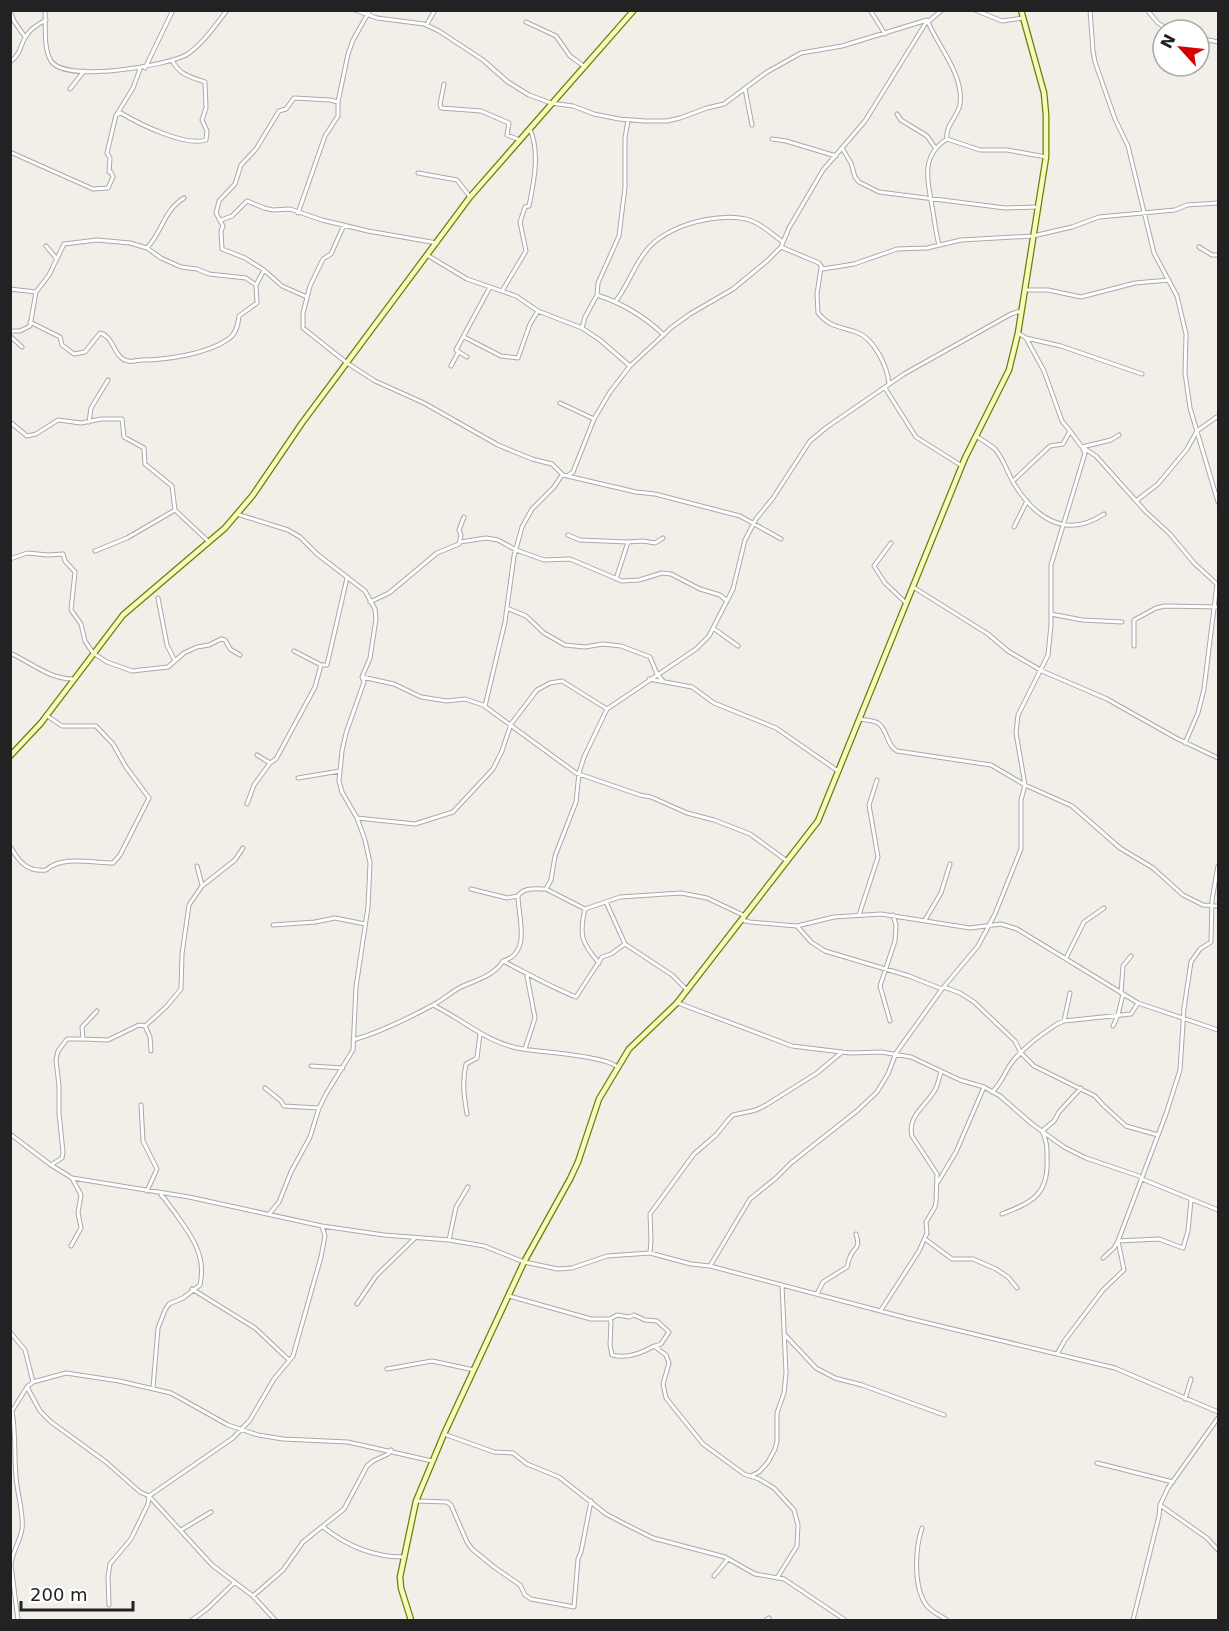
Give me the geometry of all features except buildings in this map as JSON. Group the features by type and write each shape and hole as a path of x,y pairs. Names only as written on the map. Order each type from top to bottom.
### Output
{"street":[{"path":"45,10 50,59 54,64 63,68 84,71 142,68 185,55 209,35 227,10"},
{"path":"10,152 93,189 108,188 113,177 109,172 110,158 107,153 113,122 173,10"},
{"path":"355,10 390,20 427,25 483,60 521,92 551,103 573,106 594,114 628,120 667,121 724,104 767,72 801,53 842,46 885,34 927,21 942,10"},
{"path":"427,25 435,10"},
{"path":"10,756 46,715 123,615 225,528 253,495 302,423 470,197 634,10"},
{"path":"870,10 885,34"},
{"path":"975,10 1002,21 1023,18"},
{"path":"411,1620 401,1588 403,1557 416,1501 444,1434 524,1262 578,1162 599,1099 629,1049 687,990 818,821 962,466 1009,370 1018,333 1046,157 1044,93 1022,10"},
{"path":"1090,10 1094,56 1114,119 1128,146 1154,253 1177,296 1186,334 1185,373 1190,408 1218,502"},
{"path":"10,11 25,37"},
{"path":"298,213 325,136 338,116 338,102 348,54 353,40 369,13"},
{"path":"10,62 18,56 25,37 35,26 46,20"},
{"path":"576,478 573,472 594,418 610,392 630,366 664,335 690,314 733,289 767,261 782,244 822,171 866,121 927,21"},
{"path":"927,21 960,86 959,109 948,128 948,139"},
{"path":"526,22 556,36 570,56 585,67"},
{"path":"116,115 121,113 137,123 179,138 198,142 206,140 207,131 202,120 206,108 205,82 191,79 177,69 172,60"},
{"path":"70,89 84,71"},
{"path":"444,84 441,108 481,111 509,123 507,135 520,140"},
{"path":"745,89 752,125"},
{"path":"307,297 282,286 264,270 245,258 222,249 223,226 216,213 219,201 235,184 241,165 256,149 279,111 286,110 294,98 338,102"},
{"path":"897,114 901,120 927,136 936,149"},
{"path":"582,328 585,317 597,295 598,283 618,236 625,187 628,120"},
{"path":"502,291 526,250 520,222 525,207 530,206 535,157 530,129"},
{"path":"772,139 836,156"},
{"path":"948,139 980,150 1007,150 1046,157"},
{"path":"939,245 927,178 930,160 936,149 948,139"},
{"path":"842,148 852,163 855,177 859,182 879,192 1005,208 1038,207"},
{"path":"418,173 456,180 470,197"},
{"path":"920,196 928,188"},
{"path":"147,248 154,240 170,208 184,198"},
{"path":"221,220 232,216 247,201 273,210 290,210 344,225 437,243"},
{"path":"821,268 854,264 897,249 920,249 960,240 1033,236 1099,218 1175,210 1187,205 1218,203"},
{"path":"615,302 646,250 681,226 712,218 752,221 782,244 819,263 821,268 817,294 818,313 830,325 858,332 866,337 879,356 890,383"},
{"path":"344,225 331,254 323,259 310,286 303,328 347,363 375,381 424,403 498,445 532,459 552,464 565,475 740,516 781,539"},
{"path":"10,331 23,330 30,326 36,292 49,275 64,244 78,241 116,240 147,248 161,258 181,267 197,269 209,274 246,278 256,285"},
{"path":"46,246 57,259"},
{"path":"1199,247 1212,255 1218,255"},
{"path":"427,255 467,279 516,296 538,311 582,328 630,366"},
{"path":"30,322 60,337 62,345 74,354 85,352 100,333 107,335 121,358 128,362 165,359 204,350 229,339 238,325 240,316 257,303 256,285 264,270"},
{"path":"1025,290 1048,290 1081,297 1136,283 1169,280"},
{"path":"451,366 458,352 456,350 490,287"},
{"path":"10,289 36,292"},
{"path":"597,295 615,302 651,323 664,335"},
{"path":"464,337 501,356 518,358 530,324 538,311"},
{"path":"546,889 555,856 576,802 579,773 584,757 607,710 702,644 713,628 735,583 745,540 754,523 810,441 890,383 938,354 1011,314 1021,311"},
{"path":"1018,333 1026,338 1061,346 1142,374"},
{"path":"10,336 22,347"},
{"path":"710,1266 750,1199 877,1092 888,1074 896,1053 943,988 978,946 995,914 1018,860 1022,837 1021,800 1025,784 1016,733 1018,715 1042,671 1049,650 1051,565 1084,453 1062,421 1044,371 1026,338"},
{"path":"458,352 467,357"},
{"path":"89,422 91,408 108,380"},
{"path":"885,388 916,437 962,466"},
{"path":"560,403 594,418"},
{"path":"1136,501 1158,484 1188,449 1197,431 1218,416"},
{"path":"10,422 27,436 36,434 58,420 81,423 101,419 122,419 124,437 144,448 145,464 172,486 176,510 209,542"},
{"path":"1013,481 1050,446 1063,444 1070,431"},
{"path":"1082,447 1111,440 1119,435"},
{"path":"976,436 996,450 1027,501 1035,512 1046,519 1063,525 1091,522 1104,514"},
{"path":"1082,447 1096,456 1136,501 1170,534 1194,563 1218,585 1204,689 1198,713 1185,743"},
{"path":"486,705 507,608 516,550 526,518 565,475 573,472"},
{"path":"1014,527 1027,501"},
{"path":"95,552 127,538 176,510"},
{"path":"235,514 288,530 300,537 317,554 365,591 375,609 370,658 362,676 364,682 346,733 339,771 342,792 357,818 370,863 365,924 356,987 353,1050 319,1108 310,1137 291,1172 279,1202 269,1214"},
{"path":"460,542 459,530 464,517"},
{"path":"568,535 580,540 655,543 663,538"},
{"path":"370,602 389,593 437,553 450,549 460,542 486,538 498,540 516,550 544,560 570,559 593,567 616,579 639,580 663,573 671,574 700,589 720,595 727,601"},
{"path":"616,579 628,542"},
{"path":"891,543 874,566 885,583 906,603"},
{"path":"10,559 27,553 63,554 65,561 75,572 71,610 81,624 85,641 93,653 107,662 132,671 168,667 197,646 209,645 221,639 225,640 230,649 240,655"},
{"path":"294,651 321,665 327,665 347,578"},
{"path":"913,587 1042,671 1107,699 1185,743 1218,758"},
{"path":"158,598 167,645 175,661"},
{"path":"1134,646 1134,620 1156,608 1166,606 1216,607"},
{"path":"507,608 526,616 544,633 565,645 621,646 650,657 657,674 663,681"},
{"path":"1051,614 1082,620 1122,622"},
{"path":"713,628 738,646"},
{"path":"10,653 43,672 65,679 74,679"},
{"path":"247,804 254,785 270,763 276,759 315,687 321,665"},
{"path":"362,676 394,684 421,697 447,701 465,699 486,705 557,761 579,773 651,797 687,813 734,827 750,834 787,861"},
{"path":"649,680 692,687 714,703 776,728 838,771"},
{"path":"357,818 415,824 453,812 493,769 511,724 537,690 550,683 562,681 607,710"},
{"path":"10,846 23,865 31,870 46,870 52,864 64,862 112,863 120,855 149,798 126,767 113,744 96,726 62,726 46,715"},
{"path":"859,719 876,722 881,726 892,748 897,752 991,765 1072,806 1120,848 1138,857 1160,873 1183,895 1203,905 1218,906"},
{"path":"257,755 270,763"},
{"path":"298,778 339,771"},
{"path":"859,915 878,857 869,805 877,780"},
{"path":"145,1026 166,1007 181,989 182,954 189,905 202,886 234,860 243,848"},
{"path":"925,920 941,892 950,864"},
{"path":"197,866 202,886"},
{"path":"1103,1258 1118,1241 1180,1070 1186,985 1191,962 1200,949 1211,942 1211,905 1218,866"},
{"path":"471,889 507,898 518,896 527,889 546,889 585,909 620,897 681,893 708,898 750,922 798,926 834,916 881,914 970,928 1001,924 1017,929 1138,1003 1218,1030"},
{"path":"353,1040 394,1026 462,987 485,977 499,967 503,961 509,959 516,951 522,932 518,896"},
{"path":"606,902 625,944 672,975 687,990"},
{"path":"1066,958 1084,922 1104,908"},
{"path":"585,909 581,927 583,944 598,963"},
{"path":"890,1021 880,986 895,941 896,925 893,915"},
{"path":"273,925 335,918 365,924"},
{"path":"798,926 818,948 960,993 974,1002 1015,1041 1021,1053 1034,1066 1095,1096 1122,1123 1133,1129 1158,1135"},
{"path":"503,961 527,976 576,997 605,955 625,944"},
{"path":"1113,1026 1118,1015 1122,993 1123,966 1131,956"},
{"path":"525,1049 535,1018 527,976"},
{"path":"1064,1021 1070,993"},
{"path":"676,1003 792,1046 842,1052 896,1053 911,1057 970,1084 984,1087 1009,1103 1064,1147 1078,1154 1138,1176 1218,1210"},
{"path":"992,1092 1021,1053 1048,1030 1064,1021 1131,1014 1138,1003"},
{"path":"433,1005 480,1034 501,1043 525,1049 607,1060 617,1067"},
{"path":"83,1039 82,1027 97,1011"},
{"path":"51,1165 62,1158 63,1152 56,1060 58,1052 67,1039 108,1040 139,1025 145,1026"},
{"path":"145,1026 150,1037 151,1051"},
{"path":"467,1114 463,1087 466,1064 477,1058 480,1034"},
{"path":"650,1253 650,1214 694,1154 733,1115 756,1110 766,1105 817,1073 842,1052"},
{"path":"311,1066 343,1068"},
{"path":"882,1310 925,1239 926,1222 936,1201 937,1174 912,1136 911,1129 913,1120 935,1091 941,1072"},
{"path":"937,1183 960,1144 984,1087"},
{"path":"265,1088 284,1106 319,1108"},
{"path":"1042,1131 1081,1088"},
{"path":"141,1105 143,1141 157,1169 147,1191"},
{"path":"1002,1214 1022,1207 1036,1197 1047,1180 1048,1142 1042,1131"},
{"path":"10,1134 72,1178 189,1197 322,1226 484,1246 524,1262 558,1269 572,1268 607,1256 650,1253 1115,1368 1218,1416 1160,1504 1133,1620"},
{"path":"937,1174 942,1176"},
{"path":"71,1246 81,1228 78,1213 81,1195 72,1178"},
{"path":"449,1240 456,1207 468,1187"},
{"path":"153,1388 158,1328 165,1310 169,1304 183,1298 201,1282 201,1258 198,1249 186,1227 160,1194"},
{"path":"1118,1241 1159,1239 1183,1248 1188,1232 1191,1200"},
{"path":"109,1605 110,1564 131,1539 148,1504 149,1496 222,1447 241,1429 250,1420 274,1379 296,1350 321,1257 325,1236 322,1226"},
{"path":"817,1294 823,1282 847,1268 850,1257 858,1247 856,1234"},
{"path":"357,1304 376,1276 416,1238"},
{"path":"925,1239 952,1259 973,1259 996,1269 1008,1277 1017,1288"},
{"path":"1057,1354 1103,1290 1124,1270 1118,1241"},
{"path":"750,1476 755,1475 772,1455 777,1441 777,1413 785,1384 786,1336 782,1284"},
{"path":"192,1289 255,1328 289,1360"},
{"path":"509,1296 591,1319 612,1320"},
{"path":"616,1315 629,1317 634,1315 645,1320 657,1321 669,1332 661,1344 636,1354 614,1356 610,1352 612,1320 616,1315"},
{"path":"10,1332 25,1350 33,1382"},
{"path":"786,1336 816,1368 835,1378 862,1385 944,1415"},
{"path":"654,1347 660,1350 668,1360 663,1384 666,1398 703,1444 734,1467 774,1488 794,1510 798,1525 797,1546 777,1578"},
{"path":"387,1368 432,1361 475,1370"},
{"path":"18,1620 11,1565 22,1522 16,1475 15,1425 11,1412 20,1395 33,1382 66,1373 76,1373 153,1388 171,1393 228,1425 258,1435 283,1439 348,1442 433,1461"},
{"path":"1185,1400 1191,1379"},
{"path":"27,1388 40,1411 51,1422 106,1462 140,1492 149,1496 212,1564 253,1596 275,1620"},
{"path":"444,1434 494,1452 513,1453 527,1464 559,1477 606,1514 652,1538 712,1552 754,1574 790,1583 846,1620"},
{"path":"253,1596 283,1570 303,1542 344,1509 367,1466 391,1450"},
{"path":"1097,1463 1173,1482"},
{"path":"755,1475 759,1479"},
{"path":"416,1501 447,1502 451,1505 472,1549 520,1585 525,1595 531,1599 574,1607 578,1559 591,1501"},
{"path":"1160,1504 1207,1538 1218,1550"},
{"path":"181,1530 211,1512"},
{"path":"323,1527 348,1545 377,1555 403,1557"},
{"path":"922,1528 916,1551 920,1589 928,1608 947,1620"},
{"path":"714,1576 728,1559"},
{"path":"192,1620 235,1582"}]}
